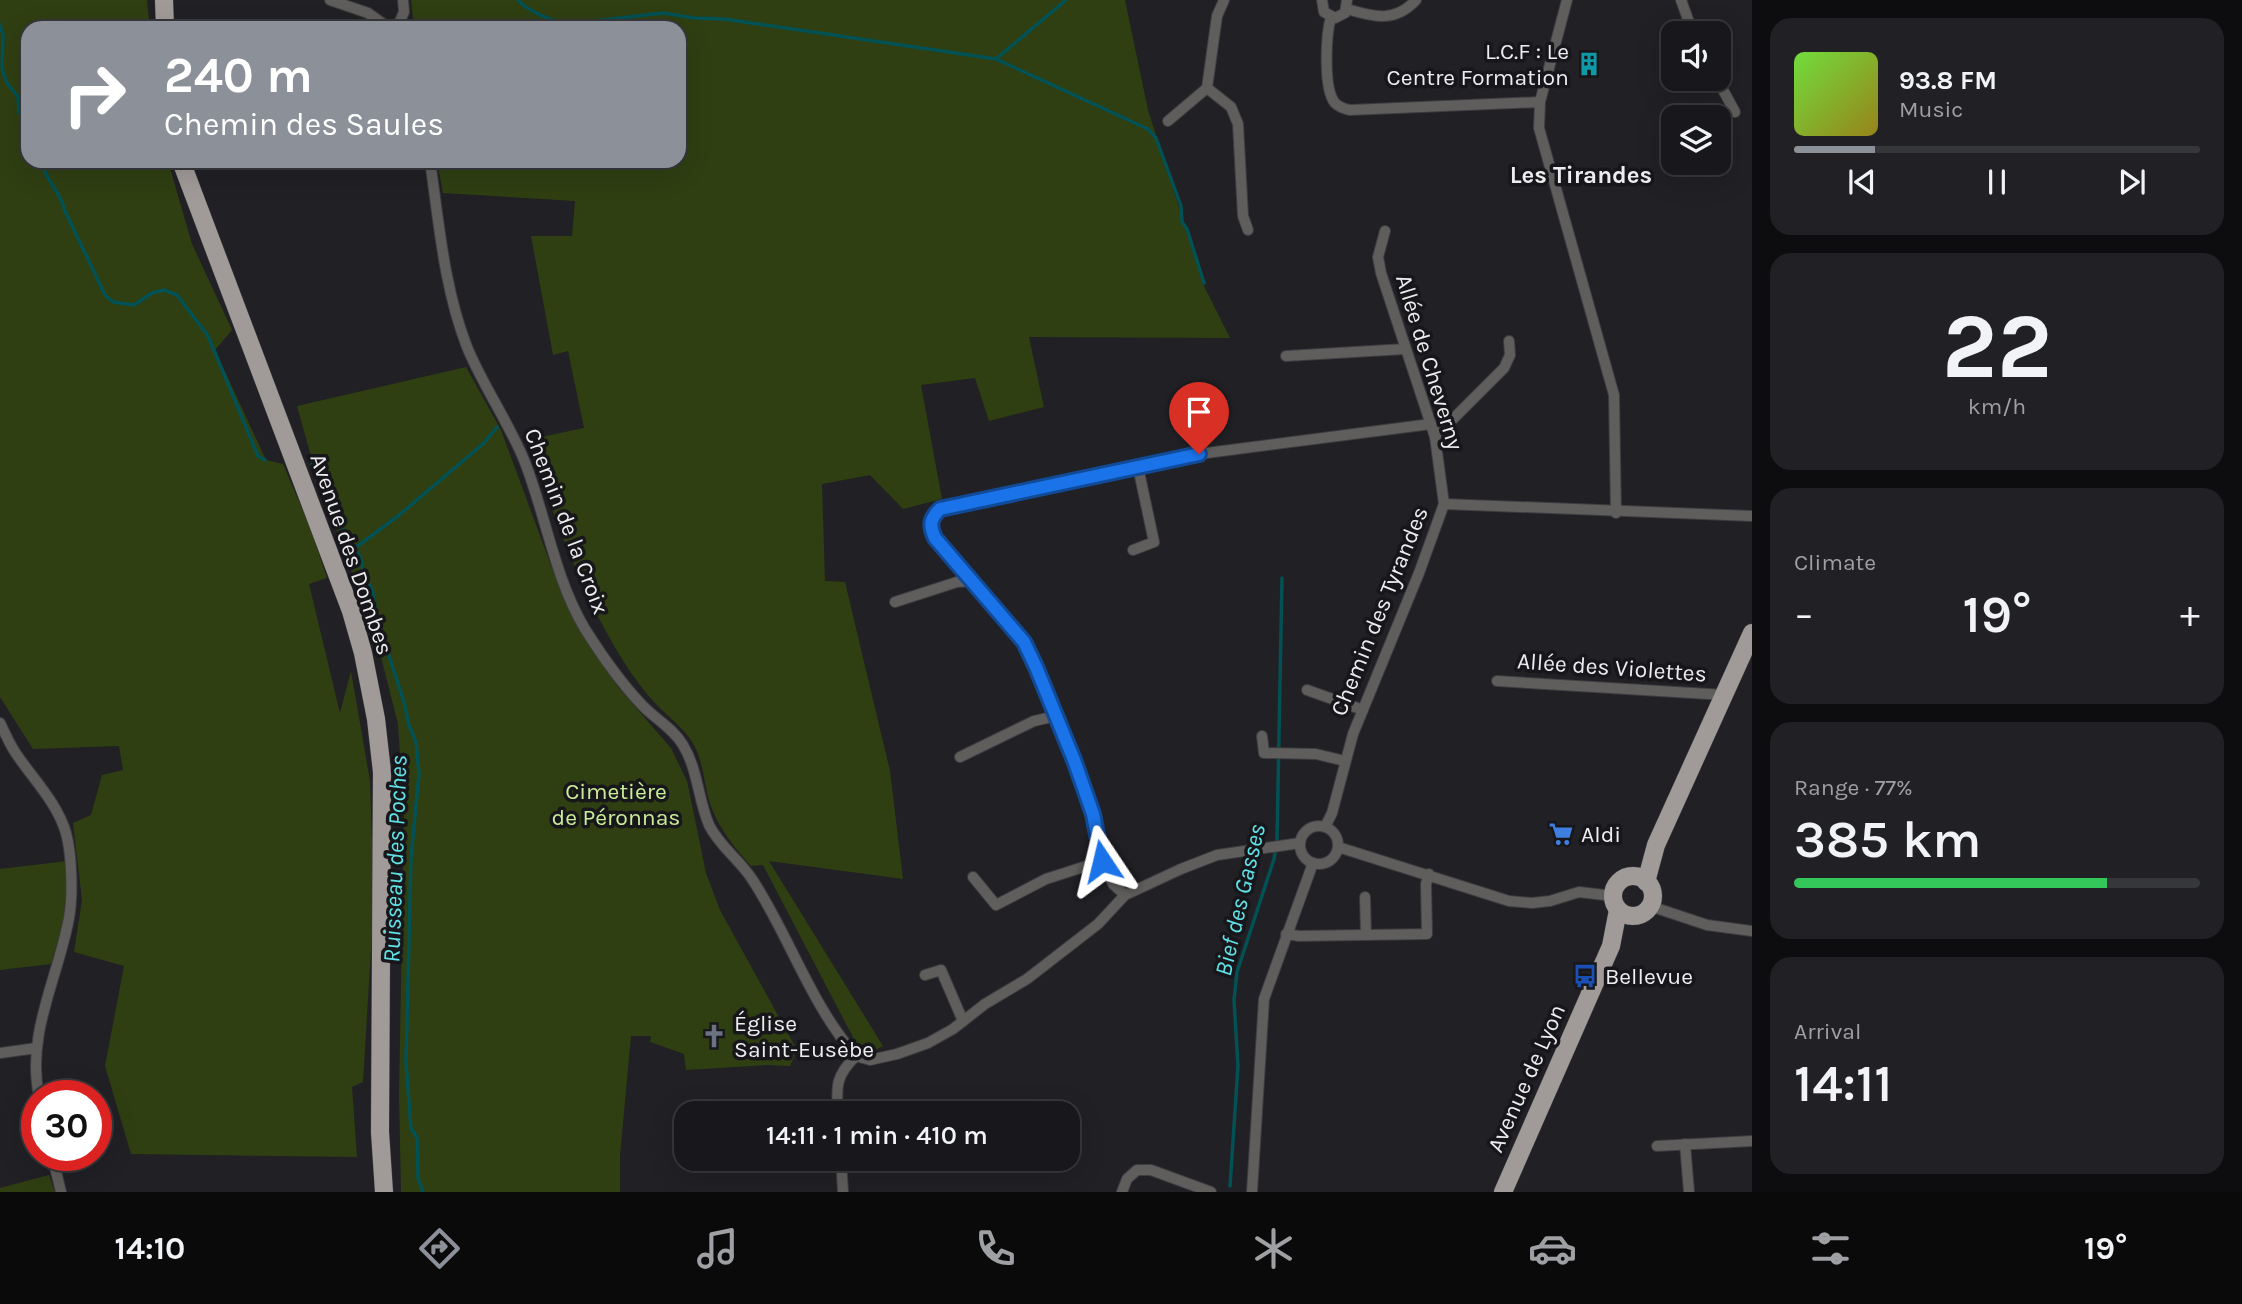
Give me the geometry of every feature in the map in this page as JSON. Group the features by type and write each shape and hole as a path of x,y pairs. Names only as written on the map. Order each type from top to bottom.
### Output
{"main road":[{"path":"164,0 165,21"},
{"name":"Avenue des Dombes","path":"183,168 351,611 363,653 376,719 384,808 380,1132 384,1192"},
{"path":"1638,879 1652,891 1650,906 1641,914 1620,907 1618,883 1638,879 1657,845 1752,633"},
{"name":"Avenue de Lyon","path":"1503,1192 1611,946 1623,932 1620,907"}],"street":[{"path":"330,0 368,13 379,21"},
{"path":"400,21 404,12 403,0"},
{"path":"1168,121 1207,88 1217,16 1224,0"},
{"path":"1322,0 1322,9 1331,17 1339,17 1347,5 1376,18 1400,13 1416,0"},
{"path":"1567,0 1540,102 1539,128 1614,395 1616,513"},
{"path":"1681,0 1689,21"},
{"path":"1331,17 1327,41 1330,96 1342,108 1350,110 1540,102"},
{"path":"1207,88 1231,107 1238,124 1243,216 1248,230"},
{"path":"1723,91 1735,113"},
{"name":"Chemin de la Croix","path":"431,168 453,307 468,348 504,416 524,462 558,567 583,625 609,666 642,705 682,744 693,765 708,822 717,840 751,877 829,1019 856,1056"},
{"name":"Allée de Cheverny","path":"1385,231 1378,257 1381,273 1435,437 1444,504"},
{"path":"1435,437 1504,368 1510,355 1509,341"},
{"path":"1286,356 1405,349"},
{"path":"1125,895 1113,884 1102,861 1093,814 1056,716 1024,642 935,538 930,528 931,518 940,509 1199,454 1431,424"},
{"path":"1133,550 1154,542 1138,467"},
{"name":"Chemin des Tyrandes","path":"1325,827 1332,813 1345,761 1363,710 1444,504 1616,513 1752,516"},
{"path":"895,602 957,582 972,582"},
{"name":"Allée des Violettes","path":"1497,681 1725,695"},
{"path":"1307,690 1363,710"},
{"path":"960,757 1034,722 1056,716"},
{"path":"0,723 14,751 46,794 65,833 70,870 69,917 41,1023 36,1080"},
{"path":"1262,736 1264,753 1316,754 1345,761"},
{"path":"1325,827 1335,835 1338,847 1330,861 1313,863 1303,856 1300,843 1309,829 1325,827"},
{"path":"838,1101 838,1078 845,1066 856,1056 870,1060 928,1043 1027,979 1098,924 1125,895 1217,855 1300,843"},
{"path":"1338,847 1509,901 1550,901 1579,892 1620,907"},
{"path":"973,877 996,905 1046,879 1102,861"},
{"path":"1252,1192 1264,999 1313,863"},
{"path":"1286,934 1427,934 1426,884 1429,874"},
{"path":"1365,897 1366,935"},
{"path":"1650,906 1707,925 1752,931"},
{"path":"925,975 941,970 963,1021"},
{"path":"0,1053 37,1048"},
{"path":"1657,1146 1752,1141"},
{"path":"1685,1144 1689,1192"},
{"path":"1122,1192 1127,1179 1137,1170 1151,1170 1211,1192"},
{"path":"56,1171 61,1192"},
{"path":"842,1171 843,1192"}],"green space":[{"path":"0,0 147,0 149,21 21,21 21,168 170,168 192,244 232,330 215,350 266,460 283,464 310,527 327,578 309,584 340,713 351,671 370,781 374,900 363,1082 352,1087 357,1157 131,1154 112,1090 112,1080 109,1080 105,1066 124,966 74,952 82,900 73,823 91,815 102,775 123,770 119,746 33,749 0,697"},
{"path":"411,0 1125,0 1148,110 1204,286 1230,338 1029,337 1044,407 989,421 975,378 921,385 942,499 903,509 870,475 822,484 825,581 845,582 890,771 903,879 769,861 883,1046 873,1051 856,1043 763,865 751,866 722,830 710,804 695,747 682,729 645,692 613,643 571,558 527,440 584,428 568,351 553,355 531,236 572,236 575,201 443,193 438,168 686,168 686,21 413,21"},
{"name":"Cimetière de Péronnas","path":"466,367 501,430 556,579 594,652 618,687 671,748 687,781 706,873 720,910 797,1050 790,1066 686,1070 684,1054 650,1042 651,1036 631,1036 620,1155 620,1192 401,1192 399,1095 404,815 398,724 381,657 312,460 297,406"},
{"path":"67,861 64,919 51,964 0,970 0,869"},
{"path":"49,1175 55,1192 0,1192 0,1188"}],"waterway":[{"path":"518,0 528,8 556,21"},
{"path":"594,21 663,13 724,19 996,59 1066,0"},
{"name":"Ruisseau des Poches","path":"0,25 3,35 2,69 7,83 18,97 21,115"},
{"name":"Bief des Gasses","path":"996,59 1148,129 1156,138 1181,206 1182,222 1187,229 1204,283"},
{"name":"Ruisseau des Poches","path":"44,168 105,295 113,302 134,305 152,293 164,290 177,295 208,336 258,456 265,460"},
{"path":"355,548 398,516 484,443 497,427"},
{"name":"Ruisseau des Poches","path":"312,464 321,467 346,538 361,559 364,578 372,589 378,622 416,742 419,774 411,857 406,1063 411,1128 417,1138 418,1178 423,1192"},
{"name":"Bief des Gasses","path":"1230,1186 1238,1066 1234,1000 1237,972 1274,859 1277,840 1282,578"}],"place":[{"name":"L.C.F : Le Centre Formation","path":"1589,64"},
{"name":"Aldi","path":"1561,834"},
{"name":"Bellevue","path":"1585,976"},
{"name":"Église Saint-Eusèbe","path":"714,1036"}],"district":[{"name":"Les Tirandes","path":"1581,175"}],"route":[{"path":"1102,861 1093,814 1074,760 1024,642 935,538 930,528 931,518 940,509 1199,454"}]}
